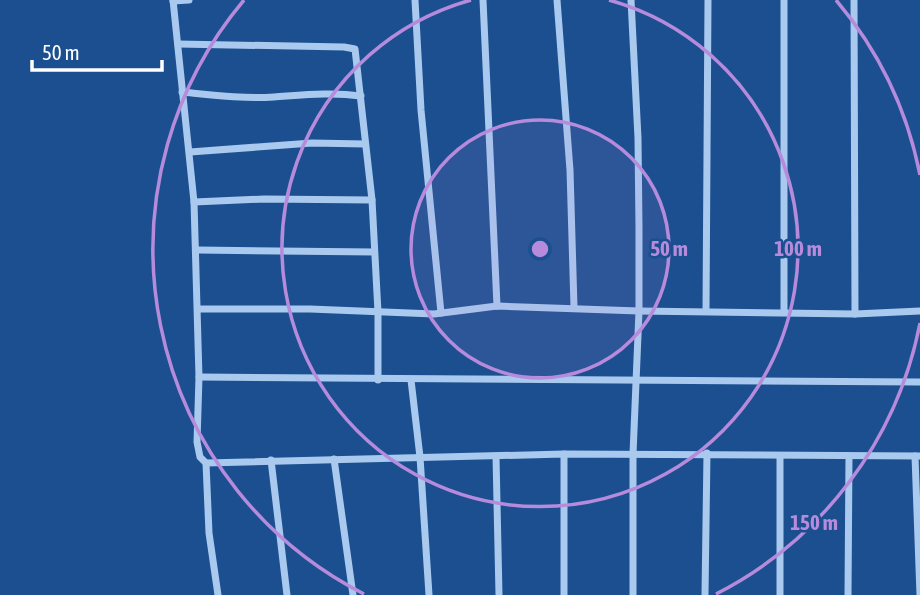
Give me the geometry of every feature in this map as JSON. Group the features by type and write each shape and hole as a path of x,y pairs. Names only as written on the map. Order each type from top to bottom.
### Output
{"street":[{"path":"189,0 173,0 181,92 190,152 197,250 197,442 200,457 206,463 209,533 218,595"},
{"path":"415,0 421,110 441,313"},
{"path":"483,0 497,306"},
{"path":"557,0 570,170 574,307"},
{"path":"631,0 638,138 639,311 633,454 633,595"},
{"path":"706,310 708,0"},
{"path":"784,0 784,312"},
{"path":"854,0 855,314"},
{"path":"178,44 353,48 356,52 372,200 378,312 378,380"},
{"path":"181,92 228,97 329,93 361,96"},
{"path":"190,152 312,143 365,144"},
{"path":"194,202 264,199 372,200"},
{"path":"197,250 374,252"},
{"path":"198,309 441,313 497,306 855,314 920,311"},
{"path":"199,377 920,382"},
{"path":"411,380 420,457 429,595"},
{"path":"705,595 707,453"},
{"path":"206,463 564,454 918,456 920,595"},
{"path":"564,454 564,595"},
{"path":"496,456 499,595"},
{"path":"780,456 780,595"},
{"path":"848,595 849,456"},
{"path":"334,459 353,595"},
{"path":"271,460 287,595"}]}
